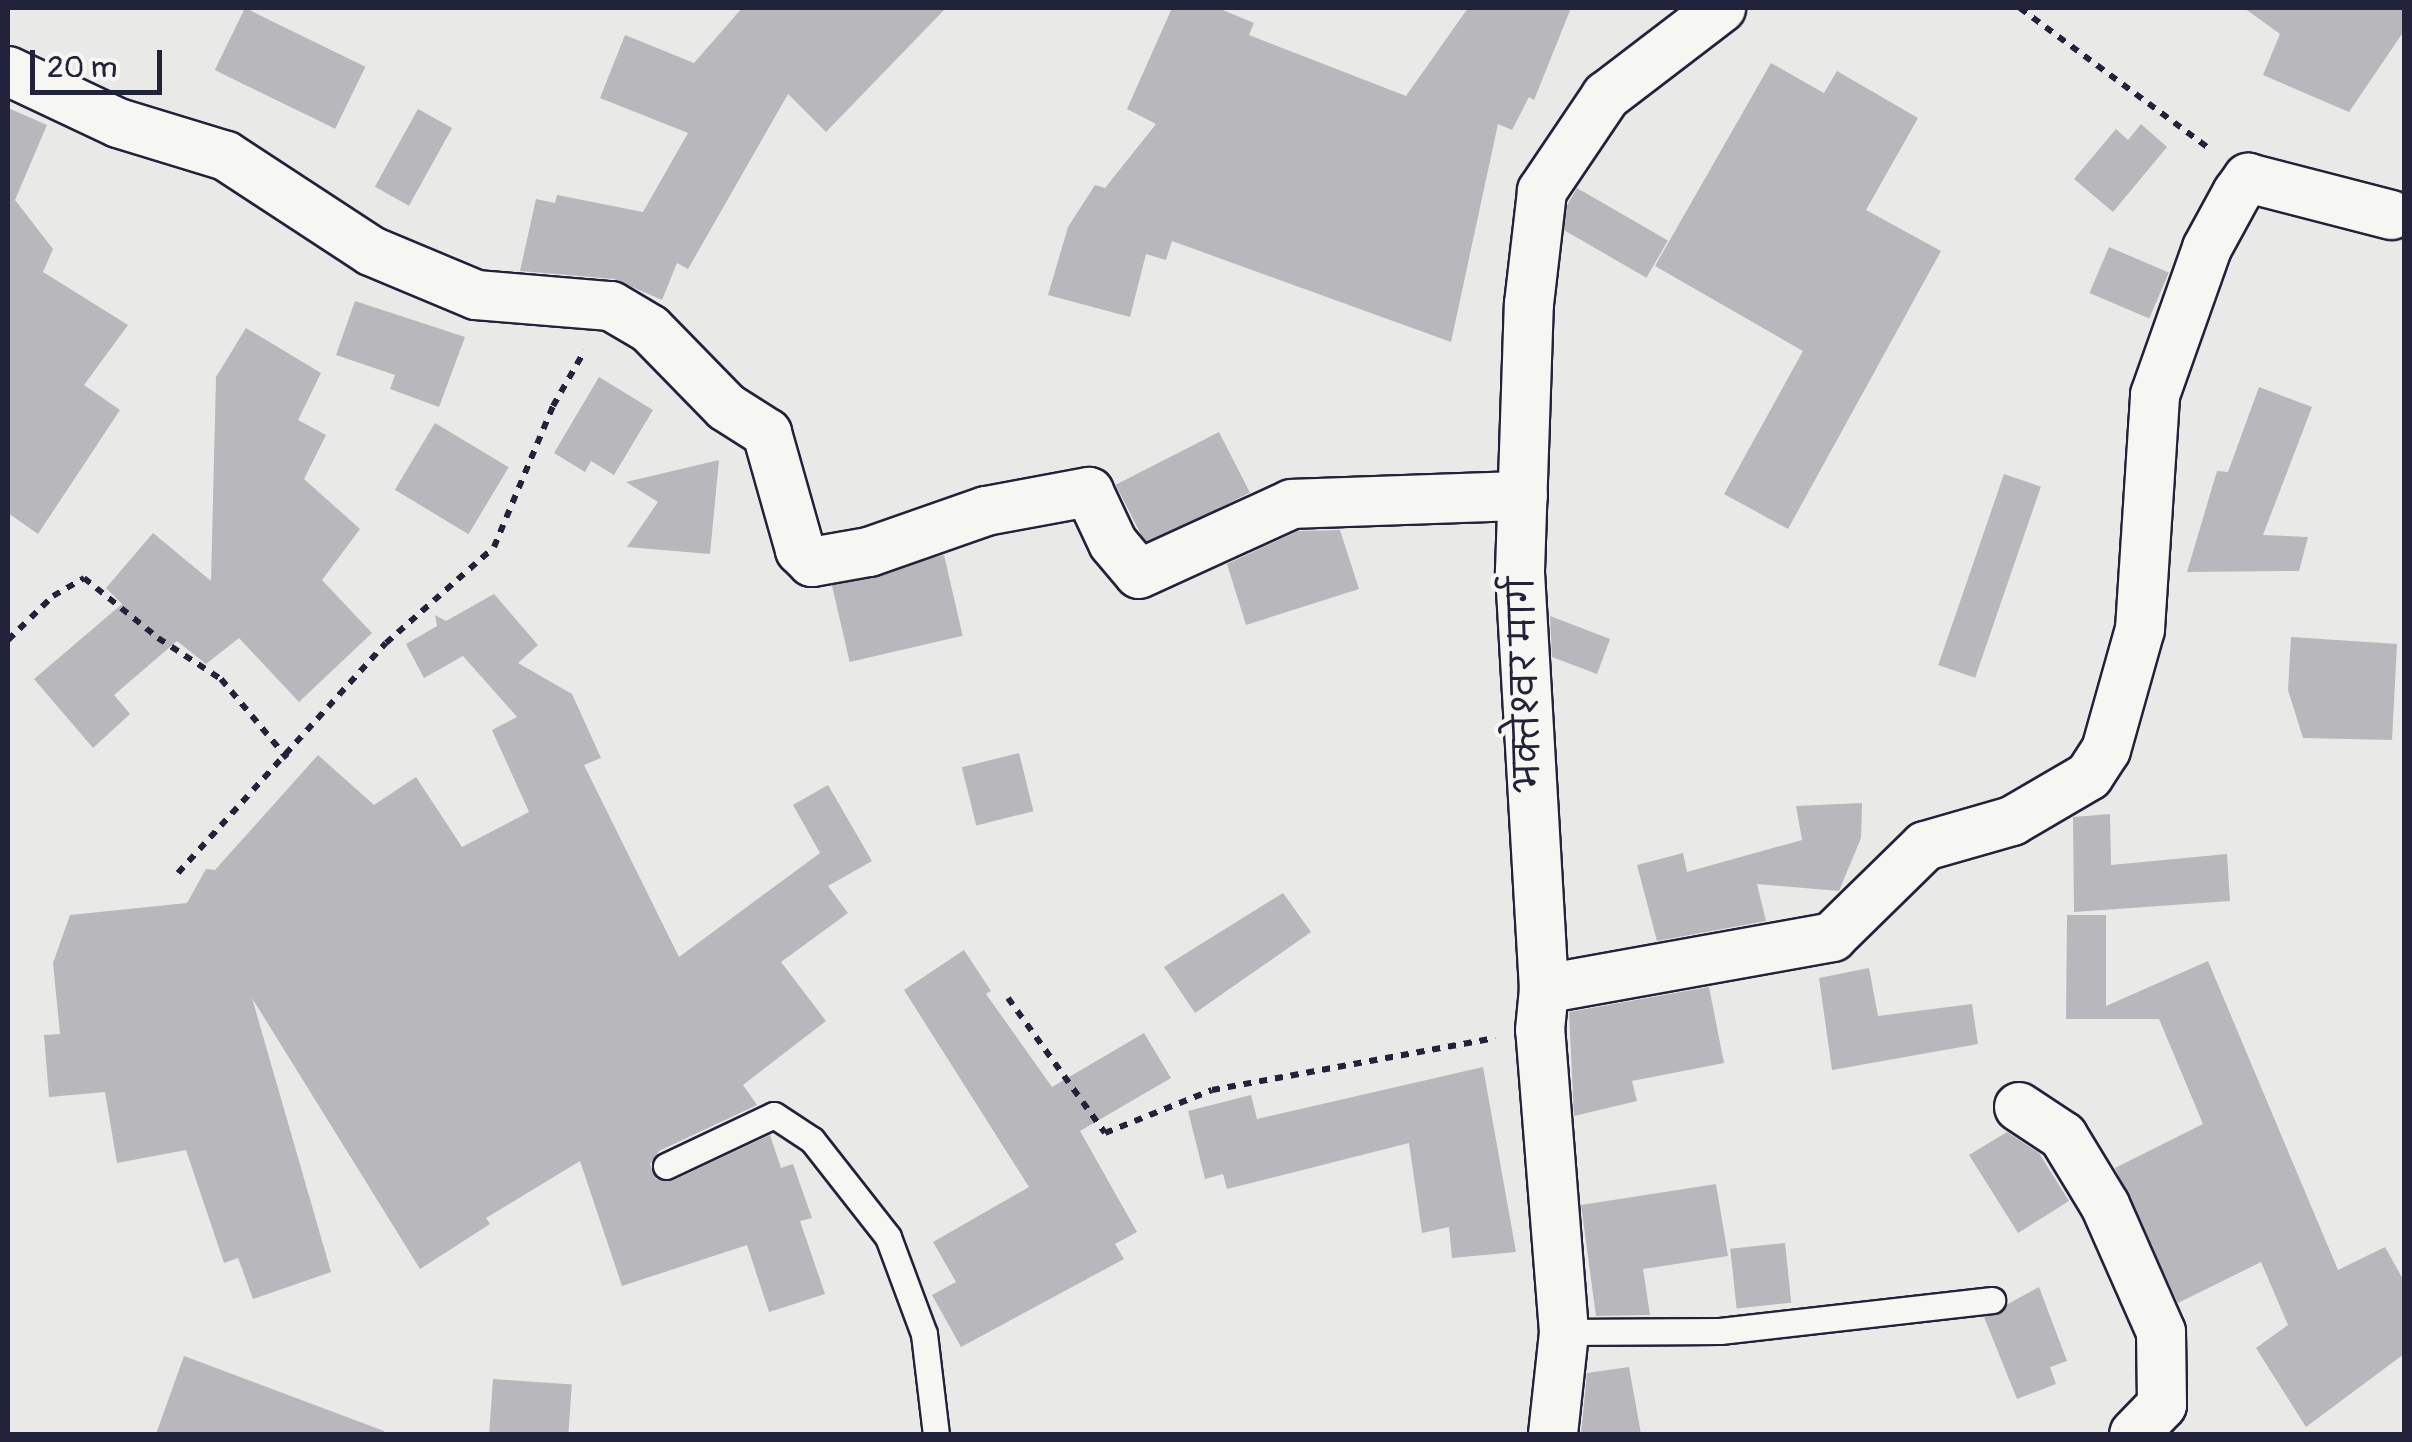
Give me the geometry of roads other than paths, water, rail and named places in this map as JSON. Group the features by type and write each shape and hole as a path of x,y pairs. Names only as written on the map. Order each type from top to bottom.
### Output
{"street":[{"name":"भक्तेश्वर मार्ग","path":"1553,1434 1564,1332 1542,1010 1520,571 1529,304 1542,191 1606,96 1721,8"},
{"path":"8,71 118,122 226,156 371,251 476,295 611,306 650,329 726,406 766,433 800,550 812,562 868,552 986,511 1088,492 1113,543 1139,574 1292,504 1524,496"},
{"path":"1542,1010 1832,937 1926,846 2012,820 2089,776 2112,732 2140,630 2155,394 2208,248 2248,178 2391,216"},
{"path":"2019,1107 2063,1136 2105,1205 2161,1332 2162,1405 2134,1434"}],"lane":[{"path":"666,1166 774,1115 812,1140 888,1237 924,1334 936,1434"},
{"path":"1564,1332 1720,1330 1992,1300"}]}
